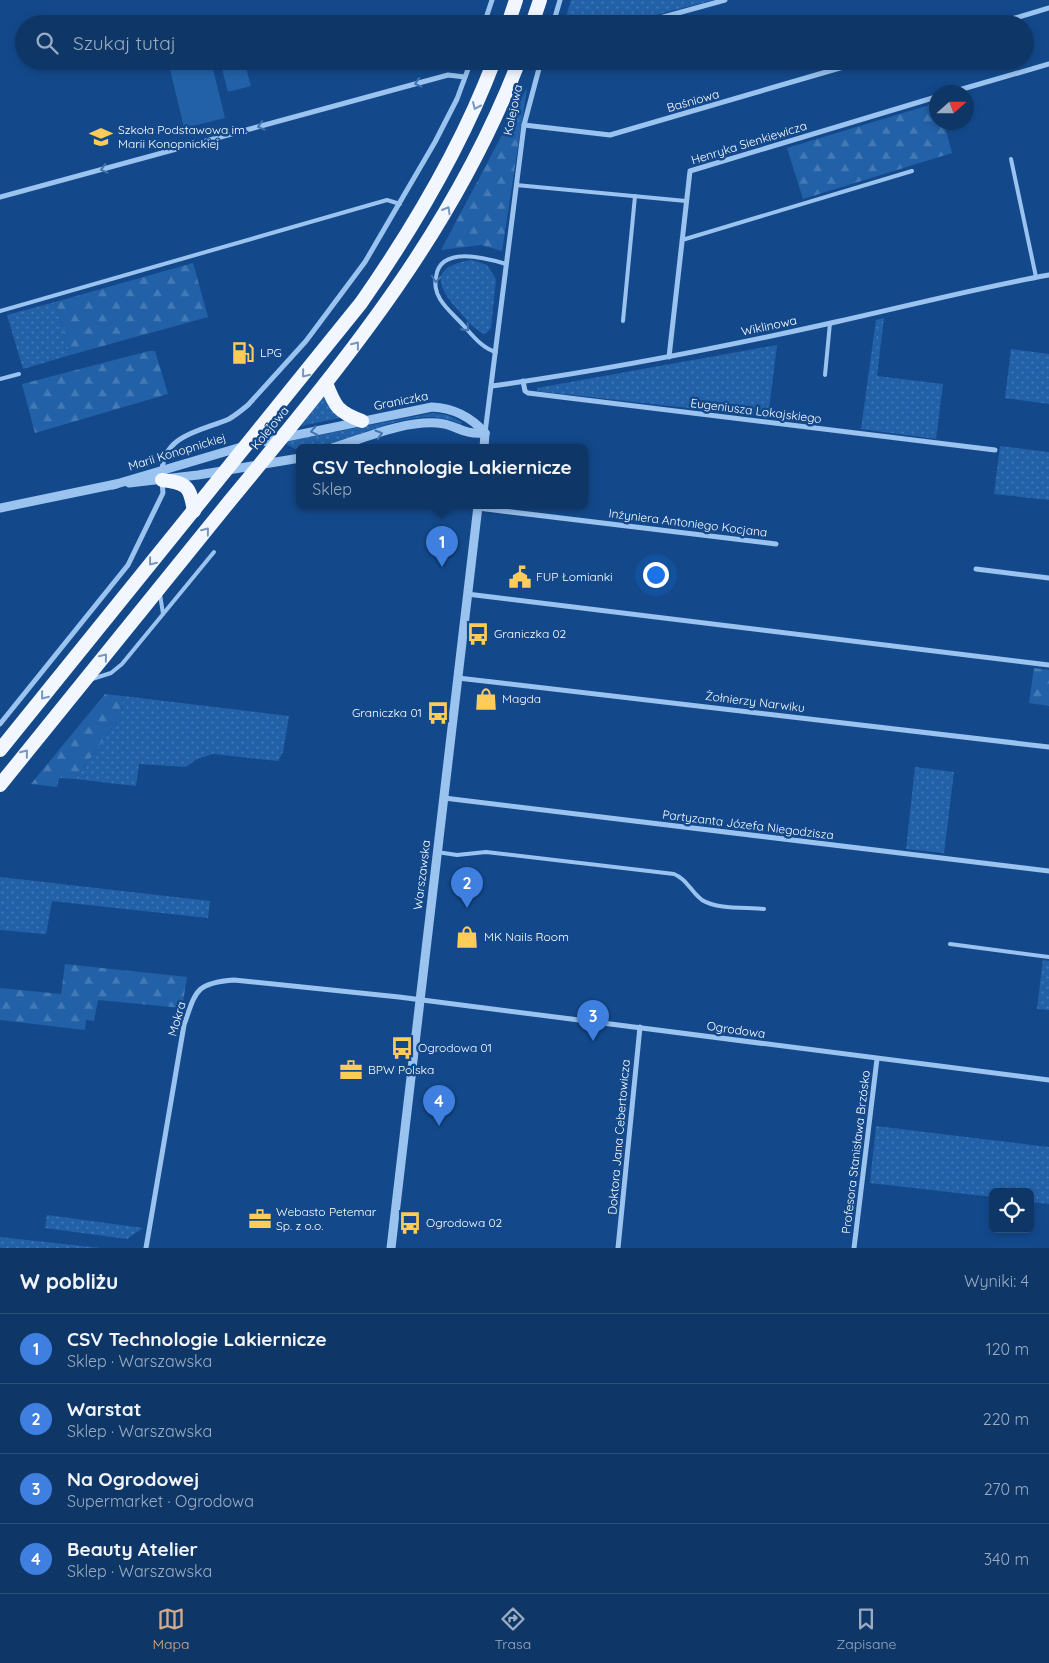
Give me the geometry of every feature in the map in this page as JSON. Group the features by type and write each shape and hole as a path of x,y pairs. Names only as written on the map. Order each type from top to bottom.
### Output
{"highway":[{"path":"511,15 516,0"},
{"path":"535,15 540,0"},
{"name":"Kolejowa","path":"0,750 361,303 411,228 449,162 490,70"},
{"name":"Kolejowa","path":"0,785 326,383 391,297 449,208 492,124 515,70"},
{"path":"326,383 336,406 342,413 362,421"},
{"path":"162,474 186,486 191,495 194,511"}],"street":[{"path":"487,15 492,0"},
{"path":"556,15 560,0"},
{"path":"671,15 725,0"},
{"path":"1025,15 1049,8"},
{"path":"1034,68 1049,64"},
{"path":"0,724 128,566 163,493 162,474 167,453 180,438 237,414 248,405 306,341 364,262 435,142 457,99 467,70"},
{"name":"Kolejowa","path":"485,433 524,125 539,70"},
{"name":"Baśniowa","path":"524,125 610,135 833,70"},
{"path":"974,86 1028,70"},
{"path":"0,197 448,75 465,77"},
{"name":"Henryka Sienkiewicza","path":"669,357 688,174 692,170 929,99"},
{"name":"Wiklinowa","path":"492,386 669,357 830,323 981,287 1049,275"},
{"name":"Eugeniusza Lokajskiego","path":"523,382 525,391 528,393 995,450"},
{"name":"Graniczka","path":"248,445 432,406 459,412 485,433"},
{"path":"347,444 421,424 440,423 469,434 485,433 484,444"},
{"name":"Marii Konopnickiej","path":"0,508 162,474 248,445"},
{"path":"228,469 296,459"},
{"name":"Marii Konopnickiej","path":"162,474 228,469"},
{"name":"Warszawska","path":"391,1248 478,509"},
{"name":"Inżyniera Antoniego Kocjana","path":"494,509 776,544"},
{"path":"976,569 1049,578"},
{"path":"467,594 1049,665"},
{"name":"Żołnierzy Narwiku","path":"458,678 1049,747"},
{"name":"Partyzanta Józefa Niegodzisza","path":"444,798 1049,871"},
{"name":"Mokra","path":"146,1248 184,1025 196,993 200,989 215,981 234,980 420,1000"},
{"name":"Ogrodowa","path":"420,1000 1049,1080"},
{"name":"Doktora Jana Cebertowicza","path":"618,1248 640,1027"},
{"name":"Profesora Stanisława Brzósko","path":"854,1248 878,1059"}],"lane":[{"path":"1011,159 1036,277"},
{"path":"682,240 912,171"},
{"path":"516,185 686,201"},
{"path":"623,321 635,196"},
{"path":"0,311 387,200 400,204"},
{"path":"496,352 488,350 470,333 440,300 434,286 436,272 444,261 455,257 472,256 506,264"},
{"path":"825,375 830,323"},
{"path":"0,379 19,374"},
{"path":"85,681 103,676 122,664 214,552"},
{"path":"159,589 163,614"},
{"path":"437,852 457,855 486,852 674,874 682,877 697,896 710,904 764,910"},
{"path":"950,944 1049,957"}],"green space":[{"path":"571,0 714,0 656,15 567,15"},
{"path":"170,70 213,70 225,118 184,128"},
{"path":"222,70 247,70 251,86 228,92"},
{"path":"527,88 502,251 481,245 441,250"},
{"path":"929,105 929,130 946,130 952,153 803,199 787,148"},
{"path":"472,260 487,265 496,279 491,328 485,334 477,330 451,302 442,285 441,278 449,267"},
{"path":"193,263 208,317 70,355 55,302"},
{"path":"55,302 70,355 23,369 7,315"},
{"path":"884,318 877,376 943,384 936,439 861,429 876,320"},
{"path":"777,345 768,417 537,391 537,388"},
{"path":"1011,349 1049,354 1049,404 1005,398"},
{"path":"155,351 168,394 35,433 22,384"},
{"path":"324,396 331,409 339,418 301,426"},
{"path":"433,413 447,415 462,422 460,424 441,418 421,417 380,427 327,444 296,444 296,449 286,444 285,442"},
{"path":"1000,446 1049,452 1049,500 994,494"},
{"path":"1034,668 1049,670 1049,706 1029,703"},
{"path":"105,694 123,696 121,713 75,779 59,778 57,787 31,784"},
{"path":"123,696 289,716 283,752 278,761 213,754 197,759 186,767 139,764 136,786 75,779 115,724 121,713"},
{"path":"915,767 954,772 944,853 906,849"},
{"path":"0,877 210,901 208,918 52,901 46,934 0,930"},
{"path":"1043,960 1049,961 1049,1010 1037,1009"},
{"path":"65,964 187,977 182,1008 98,1000 94,1021 86,1020 85,1030 0,1020 0,988 61,994"},
{"path":"876,1126 1049,1147 1049,1204 1034,1202 1034,1188 989,1188 989,1197 870,1183"},
{"path":"47,1215 143,1228 127,1239 45,1228"},
{"path":"0,1237 100,1248 0,1248"}],"place":[{"name":"Szkoła Podstawowa im. Marii Konopnickiej","path":"101,137"},
{"name":"LPG","path":"243,353"},
{"name":"CSV Technologie Lakiernicze","path":"442,567"},
{"name":"FUP Łomianki","path":"520,577"},
{"name":"Graniczka 02","path":"478,634"},
{"name":"Magda","path":"486,699"},
{"name":"Graniczka 01","path":"438,713"},
{"name":"Warstat","path":"467,908"},
{"name":"MK Nails Room","path":"467,937"},
{"name":"Na Ogrodowej","path":"593,1041"},
{"name":"Ogrodowa 01","path":"402,1048"},
{"name":"BPW Polska","path":"351,1070"},
{"name":"Beauty Atelier","path":"439,1126"},
{"name":"Webasto Petemar Sp. z o.o.","path":"260,1219"},
{"name":"Ogrodowa 02","path":"410,1223"}]}
